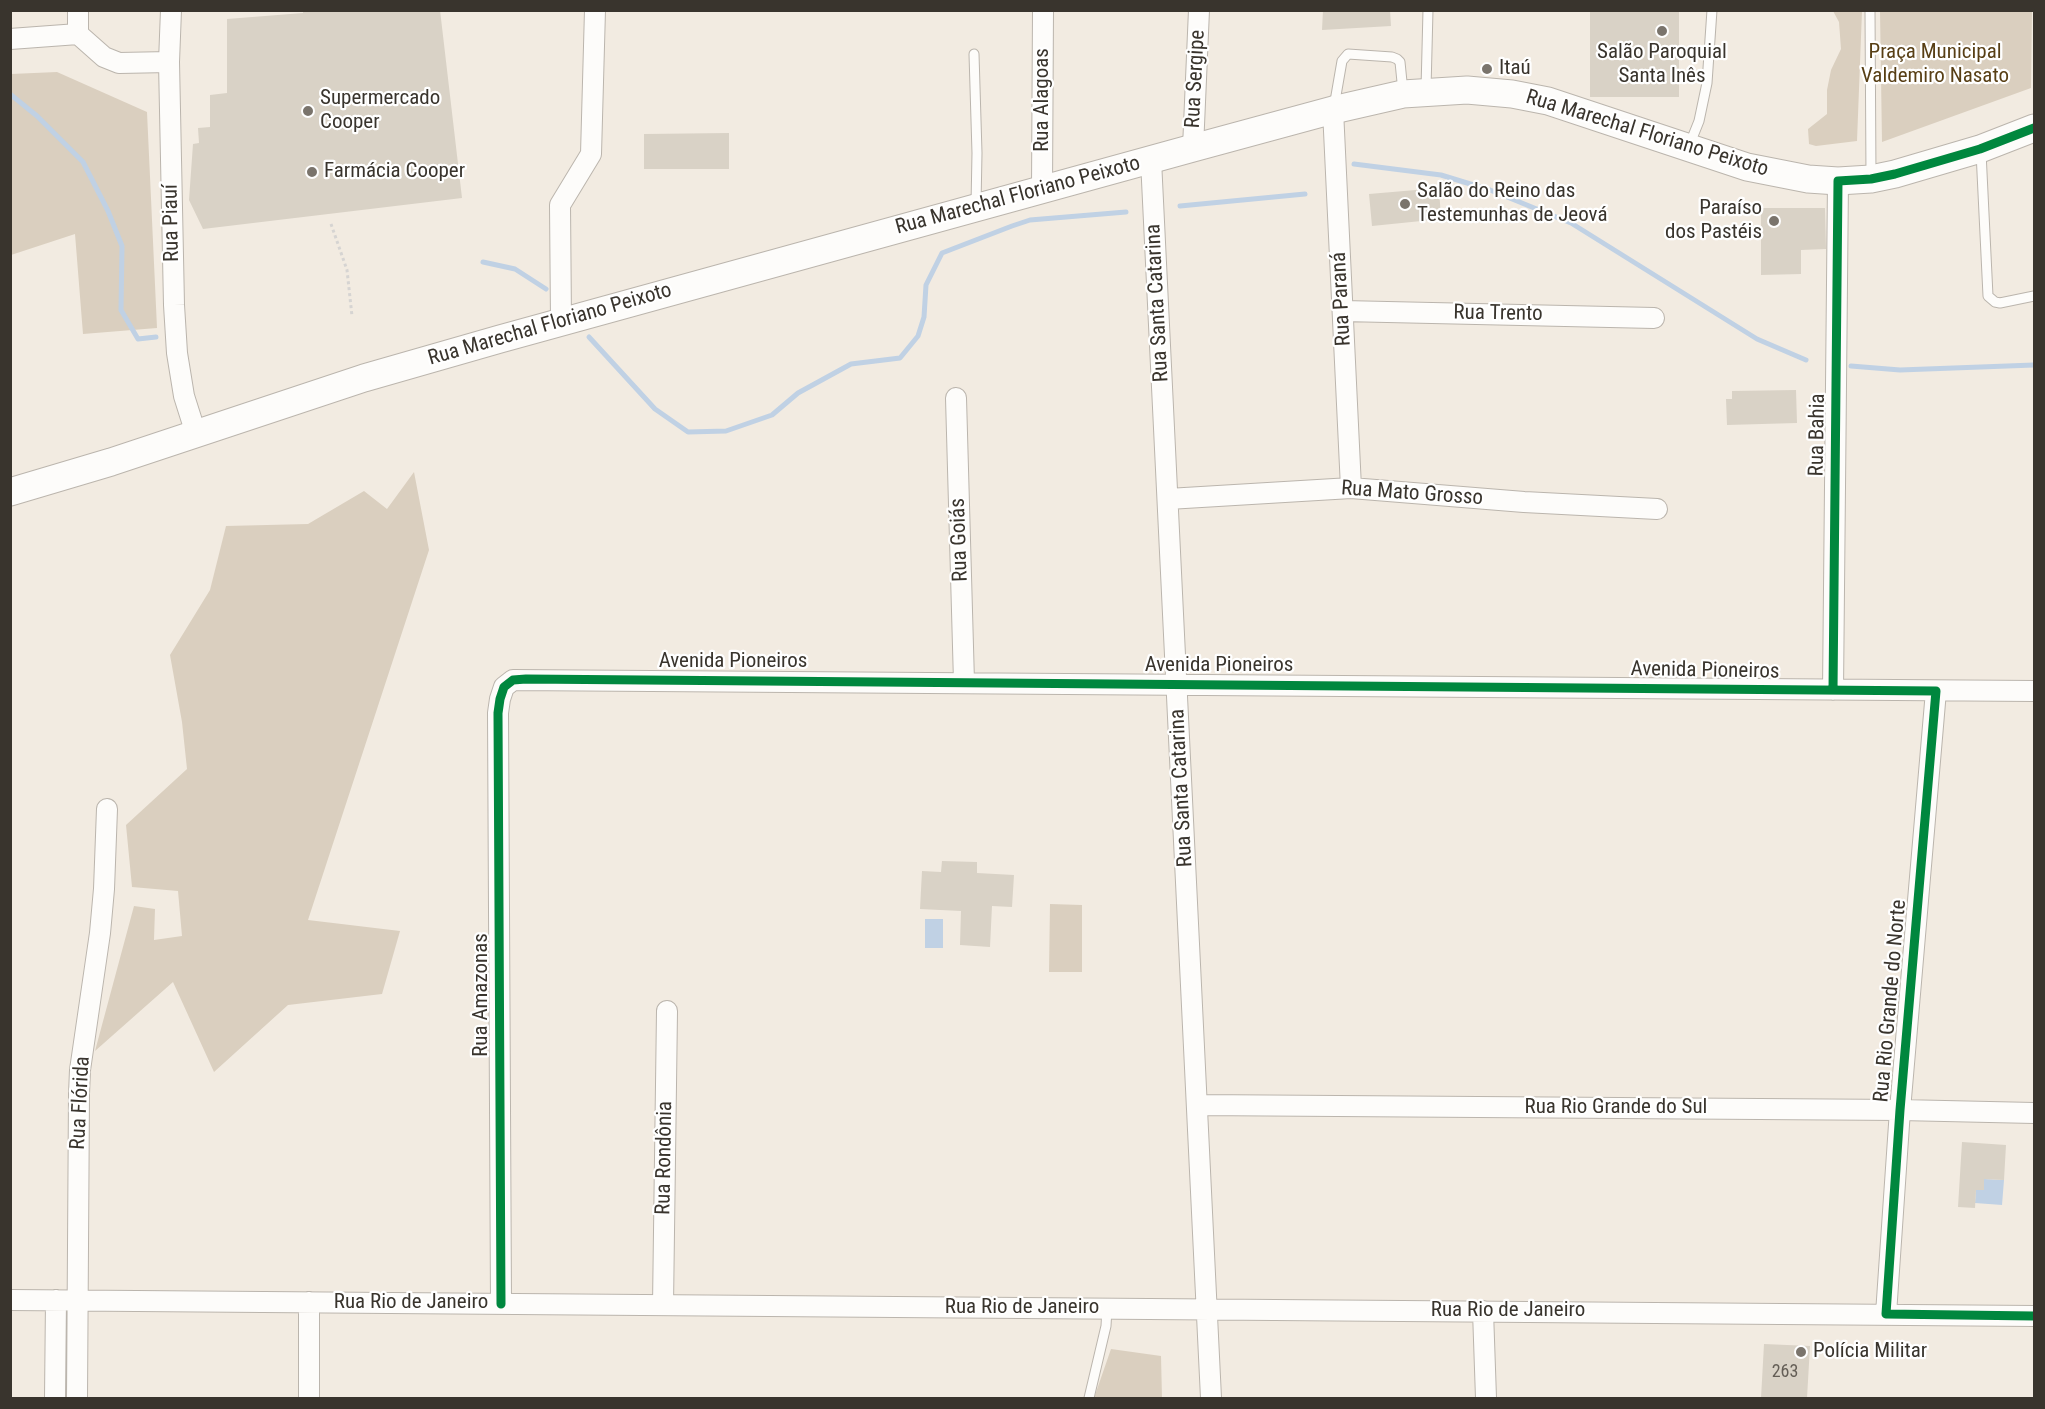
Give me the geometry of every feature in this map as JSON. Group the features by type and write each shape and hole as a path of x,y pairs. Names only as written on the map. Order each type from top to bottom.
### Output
{"main road":[{"name":"Rua Marechal Floriano Peixoto","path":"10,492 196,434 364,378 561,321 1193,148 1333,111 1415,93 1467,90 1512,94 1548,101 1765,172 1838,181 1872,179 1895,174 1980,149 2034,128"}],"street":[{"path":"78,10 78,34"},
{"name":"Rua Piauí","path":"171,10 169,62 174,305 177,353 184,396 196,434"},
{"path":"561,321 561,206 591,154 595,10"},
{"name":"Rua Alagoas","path":"1042,189 1043,10"},
{"name":"Rua Sergipe","path":"1193,148 1199,10"},
{"path":"10,39 78,34 104,57 119,63 169,62"},
{"name":"Rua Paraná","path":"1333,111 1351,488"},
{"name":"Rua Santa Catarina","path":"1151,160 1211,1398"},
{"name":"Rua Bahia","path":"1833,690 1838,181"},
{"name":"Rua Trento","path":"1343,311 1654,318"},
{"name":"Rua Goiás","path":"957,398 964,682"},
{"name":"Rua Mato Grosso","path":"1168,499 1351,488 1524,502 1657,509"},
{"name":"Avenida Pioneiros","path":"504,687 513,680 526,679 2034,691"},
{"name":"Rua Amazonas","path":"501,1304 498,713 504,687"},
{"name":"Rua Rio Grande do Norte","path":"1886,1314 1900,1110 1936,691"},
{"name":"Rua Flórida","path":"77,1398 81,1070 100,933 107,809"},
{"name":"Rua Rondônia","path":"663,1305 668,1011"},
{"name":"Rua Rio Grande do Sul","path":"1197,1105 2034,1113"},
{"name":"Rua Rio de Janeiro","path":"10,1300 2034,1316"},
{"path":"55,1398 56,1300"},
{"path":"309,1302 309,1398"},
{"path":"1483,1311 1486,1398"}],"lane":[{"path":"1415,93 1428,10"},
{"path":"1688,147 1699,121 1707,83 1712,10"},
{"path":"1870,10 1872,179"},
{"path":"974,54 976,207"},
{"path":"1333,111 1342,61 1348,54 1397,59 1415,93"},
{"path":"1980,149 1988,296 2000,303 2034,296"},
{"path":"1089,1398 1106,1326 1107,1308"}],"path":[{"path":"331,224 347,270 352,316"}],"green space":[{"path":"1833,11 1862,11 1857,141 1816,146 1809,144 1808,129 1827,114 1827,90 1831,70 1841,49 1839,22"},
{"name":"Praça Municipal Valdemiro Nasato","path":"1880,11 2032,11 2031,88 1882,142"},
{"path":"57,72 147,112 157,328 83,334 75,234 11,255 11,74"},
{"path":"414,472 429,550 308,920 400,931 382,994 288,1005 214,1072 173,982 95,1051 134,906 155,909 154,940 182,936 178,891 132,887 126,825 187,769 182,722 170,655 210,590 226,526 308,524 364,491 387,509"},
{"path":"1050,904 1082,905 1082,972 1049,972"},
{"path":"1111,1349 1161,1356 1162,1398 1094,1398"}],"water":[{"path":"925,919 943,919 943,948 925,948"},
{"path":"1984,1179 2004,1180 2002,1205 1975,1203 1976,1190 1984,1190"}],"building":[{"name":"Supermercado Cooper","path":"303,10 440,10 462,198 203,229 189,200 193,144 199,143 198,128 210,127 210,95 227,93 227,19 303,13"},
{"path":"1323,10 1390,10 1391,26 1322,30"},
{"path":"1590,10 1679,10 1679,97 1590,97"},
{"path":"729,133 729,169 644,169 644,134"},
{"name":"Salão do Reino das Testemunhas de Jeová","path":"1439,188 1441,219 1372,226 1369,194"},
{"path":"1761,208 1825,208 1826,249 1801,250 1801,274 1761,275"},
{"path":"1796,390 1797,423 1727,425 1726,399 1732,399 1732,391"},
{"path":"942,861 977,862 977,873 1014,875 1012,907 992,906 990,947 960,945 961,911 920,909 922,871 941,872"},
{"path":"1962,1142 2006,1145 2004,1180 1984,1179 1984,1190 1976,1190 1975,1208 1958,1207"},
{"path":"1764,1344 1810,1346 1807,1398 1761,1398"}],"waterway":[{"path":"10,94 37,116 83,162 108,211 122,246 121,310 138,339 156,337"},
{"path":"1354,164 1441,175 1490,190 1571,223 1757,339 1806,360"},
{"path":"1180,206 1305,194"},
{"path":"589,337 655,409 688,432 726,431 772,415 798,393 851,364 900,358 918,336 924,317 926,285 942,253 1030,220 1126,212"},
{"path":"483,262 515,269 546,289"},
{"path":"1851,366 1900,370 2034,365"}],"cycle path":[{"path":"1833,690 1838,181 1871,179 1895,174 1980,149 2034,128"},
{"path":"501,1304 498,713 504,687 513,680 526,679 1936,691 1900,1110 1886,1314 2034,1316"}],"place":[{"name":"Salão Paroquial Santa Inês","path":"1662,31"},
{"name":"Itaú","path":"1487,69"},
{"name":"Supermercado Cooper","path":"308,111"},
{"name":"Farmácia Cooper","path":"312,172"},
{"name":"Salão do Reino das Testemunhas de Jeová","path":"1405,204"},
{"name":"Paraíso dos Pastéis","path":"1774,221"},
{"name":"Polícia Militar","path":"1801,1352"}]}
